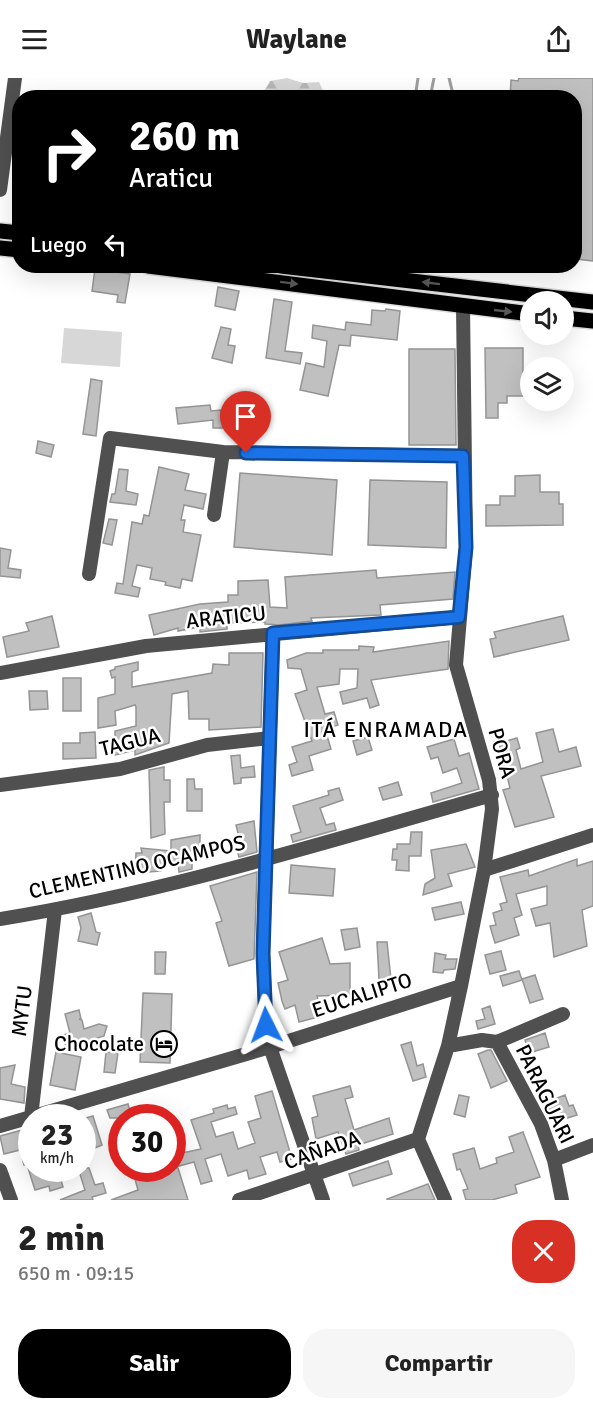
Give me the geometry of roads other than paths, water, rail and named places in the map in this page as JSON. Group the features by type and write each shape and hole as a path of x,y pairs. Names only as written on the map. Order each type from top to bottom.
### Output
{"main road":[{"path":"203,273 520,313"},
{"path":"341,273 593,302"},
{"path":"469,307 477,289"},
{"path":"574,319 593,321"}],"street":[{"path":"0,190 12,100"},
{"name":"PORA","path":"418,1139 448,1046 461,986 484,870 492,795 456,665 466,547 463,456 469,307"},
{"path":"89,574 110,438 222,453 463,456"},
{"path":"214,515 222,453"},
{"name":"ARATICU","path":"0,673 146,646 459,617"},
{"path":"273,633 268,859 263,954 266,1025 270,1047 323,1200"},
{"name":"TAGUA","path":"0,785 120,769 207,745 270,738"},
{"name":"CLEMENTINO OCAMPOS","path":"0,919 55,910 268,859 492,795"},
{"path":"484,870 593,835"},
{"name":"MYTU","path":"33,1104 55,910"},
{"name":"EUCALIPTO","path":"75,1104 270,1047 461,986"},
{"path":"448,1046 482,1040 497,1042 563,1014"},
{"name":"PARAGUARI","path":"497,1042 541,1124 554,1160 561,1200"},
{"name":"EUCALIPTO","path":"0,1126 18,1121"},
{"path":"418,1139 445,1200"},
{"name":"CAÑADA","path":"239,1200 418,1139"},
{"path":"554,1160 593,1145"},
{"path":"0,1170 11,1200"}],"waterway":[{"path":"416,90 418,78"},
{"path":"432,90 434,78"},
{"path":"449,78 452,90"}],"place":[{"name":"Chocolate","path":"164,1044"}],"district":[{"name":"ITÁ ENRAMADA","path":"386,729"}]}
